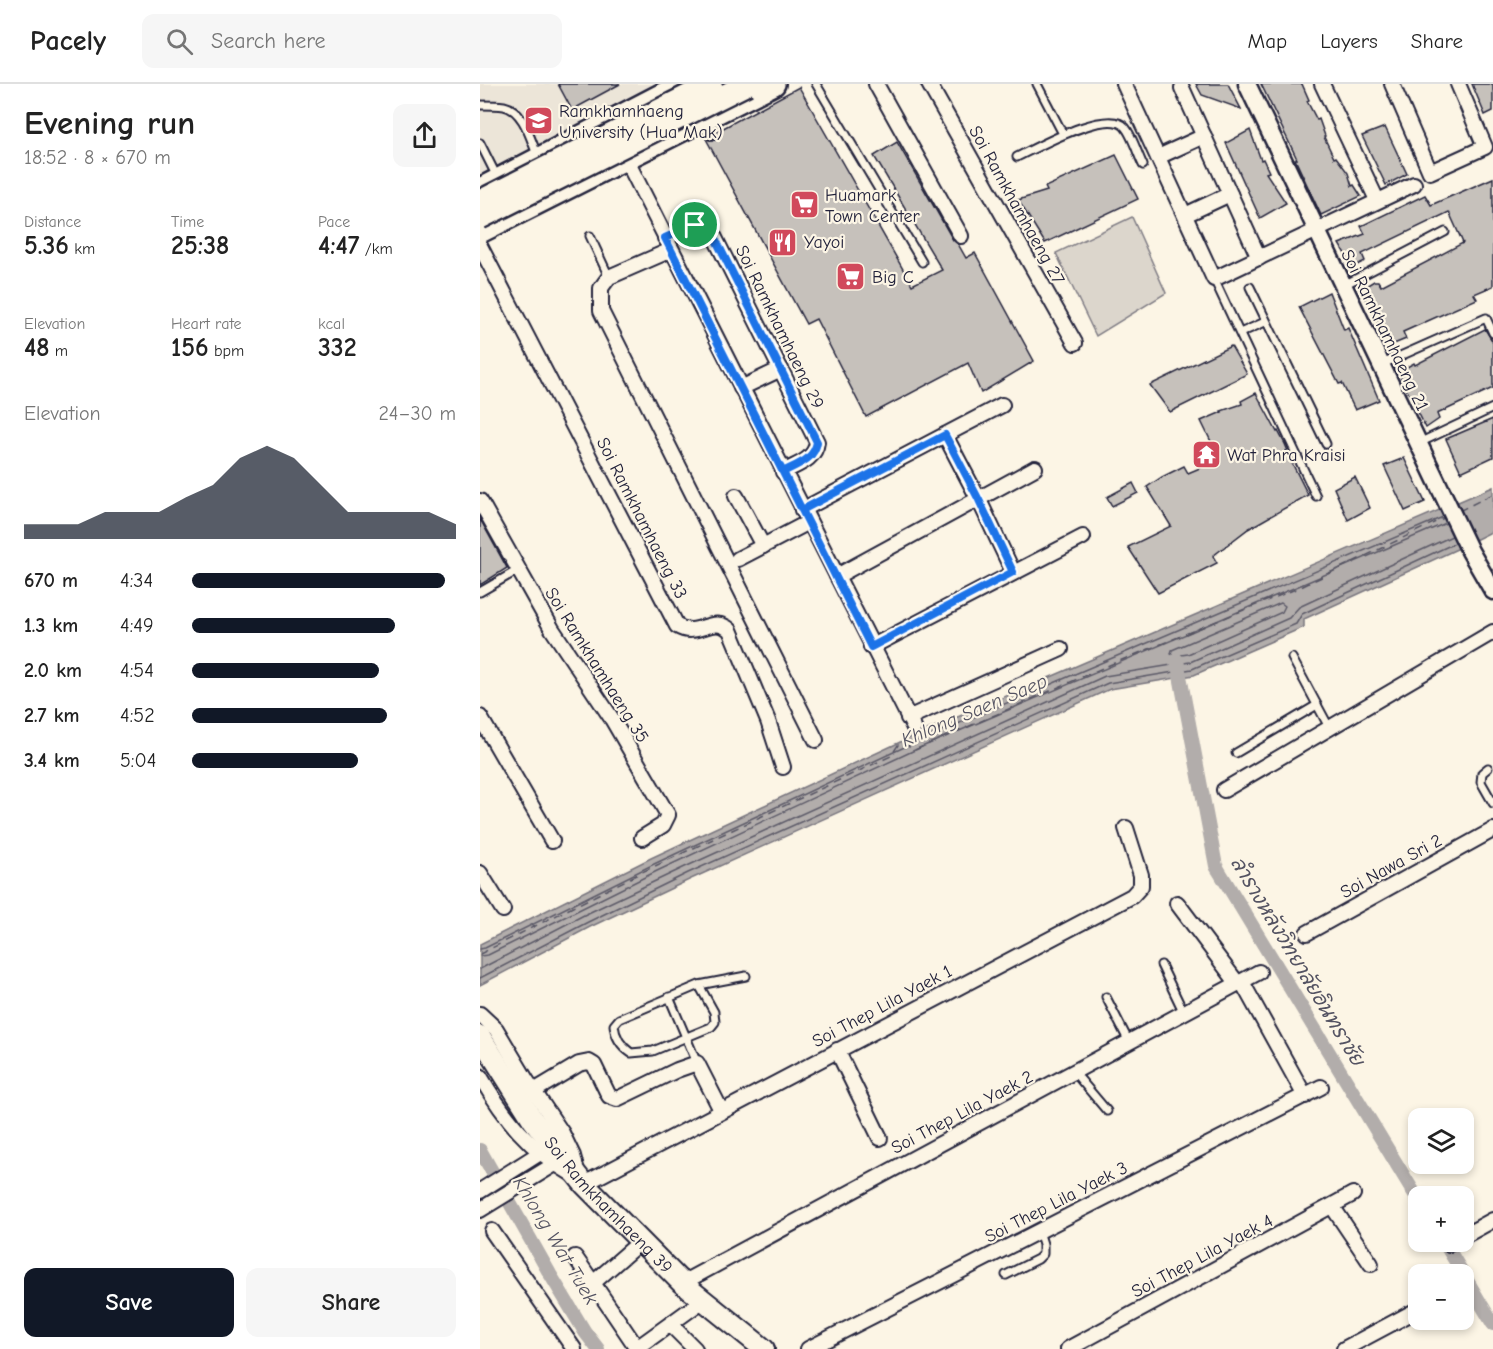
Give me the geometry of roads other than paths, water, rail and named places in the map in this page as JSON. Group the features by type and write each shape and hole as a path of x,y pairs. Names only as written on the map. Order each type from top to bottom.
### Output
{"main road":[{"path":"480,201 711,84"},
{"path":"480,218 747,84"},
{"path":"480,232 626,159 706,128 774,84"},
{"path":"489,184 673,86 706,128"},
{"name":"Soi Ramkhamhaeng 39","path":"480,1036 533,1120 581,1181 682,1283 764,1349"}],"street":[{"path":"876,84 961,236"},
{"name":"Soi Ramkhamhaeng 27","path":"929,84 1075,343"},
{"path":"1124,84 1215,279 1413,184"},
{"name":"Soi Ramkhamhaeng 21","path":"1247,84 1440,489 1474,559 1493,591"},
{"path":"1322,84 1377,200"},
{"path":"1392,84 1430,172 1485,147 1458,84"},
{"path":"1182,88 1259,258"},
{"path":"1158,157 1204,136"},
{"path":"626,159 911,723 1061,649"},
{"path":"1185,215 1230,194"},
{"name":"Soi Ramkhamhaeng 29","path":"609,277 668,244 695,225 704,226 712,232 817,442 812,457 783,472"},
{"name":"Soi Ramkhamhaeng 33","path":"480,246 677,626 685,631 696,630 714,623 724,625 730,630 768,721 783,767"},
{"path":"609,277 601,288 601,311 816,740"},
{"path":"741,388 781,369"},
{"path":"738,559 763,546 806,516 945,435 1002,405"},
{"path":"945,435 1013,572"},
{"path":"837,576 1035,468"},
{"path":"736,496 763,546"},
{"name":"Soi Ramkhamhaeng 35","path":"480,501 562,646 612,718 668,815 663,825 642,838"},
{"path":"871,647 1083,537"},
{"path":"1224,790 1493,632"},
{"path":"480,717 552,841"},
{"name":"Soi Thep Lila Yaek 1","path":"581,1181 1132,896 1141,886 1141,875 1126,828"},
{"name":"Soi Nawa Sri 2","path":"1307,933 1493,830"},
{"path":"480,873 503,910"},
{"path":"1177,903 1240,983 1305,1096"},
{"name":"Soi Thep Lila Yaek 2","path":"682,1283 1259,972"},
{"path":"480,1014 496,1029 568,1144 581,1181"},
{"path":"837,1050 880,1138"},
{"path":"534,1091 579,1064 589,1062 594,1065 609,1096 617,1099 697,1063 721,1110"},
{"path":"480,1076 513,1126 540,1153 581,1181"},
{"name":"Soi Thep Lila Yaek 3","path":"808,1349 1321,1087"},
{"path":"482,1189 540,1153"},
{"path":"484,1207 555,1164"},
{"name":"Soi Thep Lila Yaek 4","path":"1068,1349 1353,1194"},
{"path":"1332,1206 1371,1264"},
{"path":"1474,1230 1493,1220"},
{"path":"492,1231 574,1349"},
{"path":"593,1282 640,1242"},
{"path":"575,1257 637,1348 702,1301"},
{"path":"1344,1349 1408,1315"},
{"path":"671,1324 695,1349"}],"lane":[{"path":"816,84 922,262"},
{"path":"1037,84 1063,135"},
{"path":"480,105 505,106 514,110 522,121 539,159"},
{"path":"1017,157 1091,124 1107,122 1125,126 1143,165"},
{"path":"480,143 489,184"},
{"path":"1342,286 1445,232"},
{"path":"590,236 609,277"},
{"path":"1215,279 1316,496"},
{"path":"1250,286 1326,444"},
{"path":"1380,365 1486,318 1493,333"},
{"path":"1240,333 1266,322"},
{"path":"1418,443 1493,408"},
{"path":"480,592 518,570"},
{"path":"1292,658 1330,729"},
{"path":"1236,753 1317,705"},
{"path":"1488,768 1482,773 1481,782 1493,803"},
{"path":"1161,965 1184,1013"},
{"path":"699,985 714,1012 715,1022 711,1027 653,1051 631,1053 623,1047 615,1032 614,1025 619,1019 699,985 746,976"},
{"path":"669,997 697,1063"},
{"path":"1106,997 1129,1042"},
{"path":"1074,1072 1107,1111"},
{"path":"1006,1275 1038,1259 1043,1254 1044,1248 1039,1231"}],"water":[{"name":"Khlong Saen Saep","path":"1493,487 1493,531 1304,619 1304,627 1194,675 1110,689 691,879 590,927 480,985 480,944 651,858 911,737"}],"waterway":[{"name":"ลำรางหลังวิทยาลัยอินทราชัย","path":"1177,660 1216,866 1410,1186"},
{"name":"Khlong Wat Tuek","path":"480,1150 550,1274 598,1349"},
{"name":"ลำรางหลังวิทยาลัยอินทราชัย","path":"1450,1252 1493,1324"}],"place":[{"name":"Ramkhamhaeng University (Hua Mak)","path":"538,121"},
{"name":"Huamark Town Center","path":"804,205"},
{"name":"Yayoi","path":"783,242"},
{"name":"Big C","path":"851,277"},
{"name":"Wat Phra Kraisi","path":"1206,455"}]}
